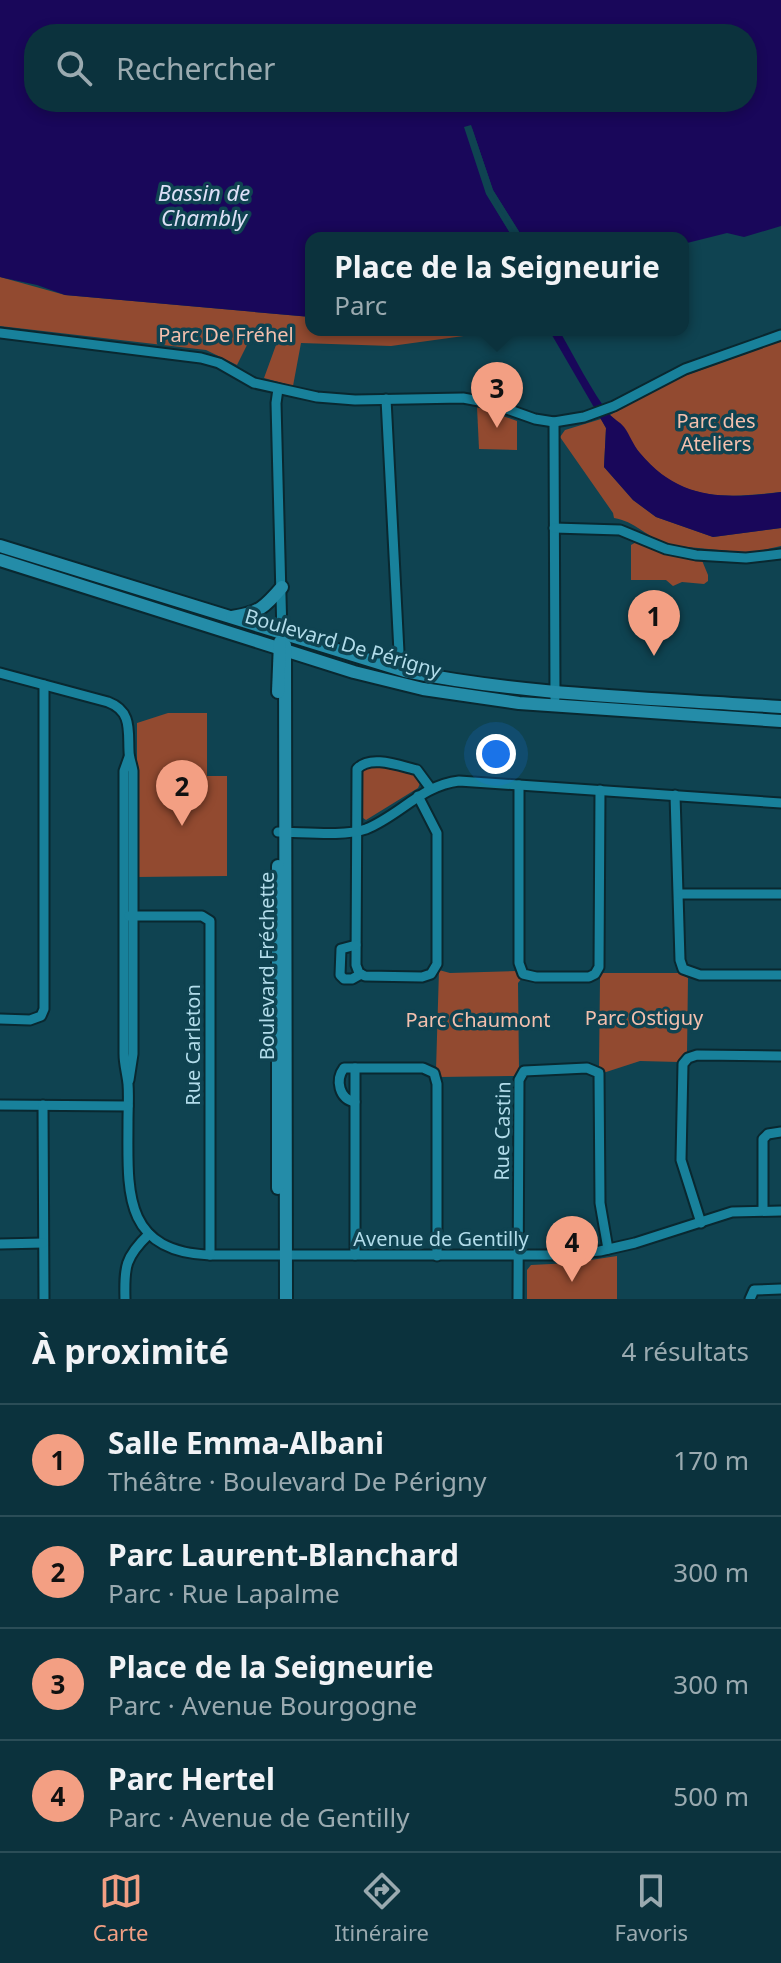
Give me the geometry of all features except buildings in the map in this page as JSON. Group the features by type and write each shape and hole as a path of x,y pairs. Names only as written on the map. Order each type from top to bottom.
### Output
{"main road":[{"name":"Boulevard De Périgny","path":"0,546 397,669 474,683 781,707"},
{"name":"Boulevard De Périgny","path":"0,560 371,677 423,689 491,700 781,721"},
{"path":"229,618 256,612 282,587"},
{"name":"Boulevard Fréchette","path":"278,1299 282,1255 282,635"},
{"name":"Boulevard Fréchette","path":"282,1255 286,1299"}],"street":[{"path":"0,333 201,358 219,363 251,382 333,399 468,398 554,422 584,417 614,406 676,372 781,335"},
{"name":"Boulevard Fréchette","path":"278,389 278,545 282,635"},
{"path":"386,399 399,652 397,669"},
{"path":"554,422 554,705"},
{"path":"554,528 625,531 666,549 696,555 746,558 781,554"},
{"path":"0,673 115,705 125,714 129,731 129,757 133,771 128,916 133,1054 128,1083 130,1197 138,1219 149,1234 128,1258 125,1299"},
{"path":"0,1019 33,1019 41,1016 44,1009 44,685"},
{"path":"361,974 356,967 356,775 362,763 375,761 417,770 431,789"},
{"path":"282,832 355,832 382,821 431,789 459,781 781,803"},
{"path":"519,785 519,963 521,972 536,977 589,977 599,969 600,790"},
{"path":"675,795 680,960 685,971 700,975 781,975"},
{"path":"356,945 341,949 340,975 344,979 361,974 422,977 433,971 437,964 437,833 418,796"},
{"path":"679,894 781,894"},
{"name":"Rue Carleton","path":"128,916 202,916 211,925 210,1255"},
{"path":"701,1223 681,1160 683,1064 697,1055 781,1056"},
{"path":"355,1068 355,1255"},
{"path":"355,1102 346,1099 340,1089 341,1070 423,1068 432,1071 436,1077 437,1256"},
{"name":"Rue Castin","path":"519,1256 519,1078 524,1071 532,1068 587,1068 599,1073 600,1203 608,1249"},
{"path":"0,1105 128,1106"},
{"path":"43,1105 44,1299"},
{"path":"763,1210 763,1139 768,1134 781,1132"},
{"name":"Avenue de Gentilly","path":"149,1234 175,1251 210,1255 519,1256 608,1249 662,1236 732,1212 781,1211"},
{"path":"0,1244 43,1243"},
{"path":"518,1299 519,1256"},
{"path":"750,1299 754,1290 781,1289"}],"green space":[{"name":"Parc De Fréhel","path":"0,277 65,295 305,316 305,336 464,336 391,346 301,343 293,386 264,378 276,345 252,335 237,365 206,350 0,326"},
{"name":"Parc des Ateliers","path":"781,341 781,492 707,494 674,483 644,458 610,415 673,380"},
{"path":"477,407 517,421 517,450 479,449"},
{"path":"601,419 606,428 604,467 633,500 656,517 713,537 781,528 781,546 750,553 667,545 628,522 614,518 560,437 565,430"},
{"path":"638,541 701,558 708,581 704,584 682,582 673,586 666,580 631,580 631,545"},
{"path":"168,713 207,713 207,776 227,776 227,876 137,877 137,723"},
{"path":"373,766 415,774 421,781 418,788 366,820 360,816 361,771"},
{"name":"Parc Chaumont","path":"439,970 450,973 516,971 522,978 518,983 519,1068 515,1076 440,1077 436,1070"},
{"name":"Parc Ostiguy","path":"601,973 680,973 688,978 687,1053 679,1062 640,1061 603,1073 599,1068 598,976"},
{"path":"617,1256 617,1299 527,1299 527,1270 531,1265"}],"water":[{"name":"Bassin de Chambly","path":"0,0 781,0 781,226 744,237 727,233 689,242 689,232 519,232 493,190 471,125 486,193 509,232 305,232 305,316 65,295 0,277"},
{"path":"552,336 562,336 603,406 624,427 655,469 687,488 704,493 741,496 781,492 781,528 713,537 656,517 633,500 604,467 606,428"}],"pier":[{"path":"471,125 493,190 519,232 514,232 490,192 513,232 509,232 486,194 464,127"}],"place":[{"name":"Place de la Seigneurie","path":"497,428"},
{"name":"Salle Emma-Albani","path":"654,656"},
{"name":"Parc Laurent-Blanchard","path":"182,826"},
{"name":"Parc Hertel","path":"572,1282"}]}
